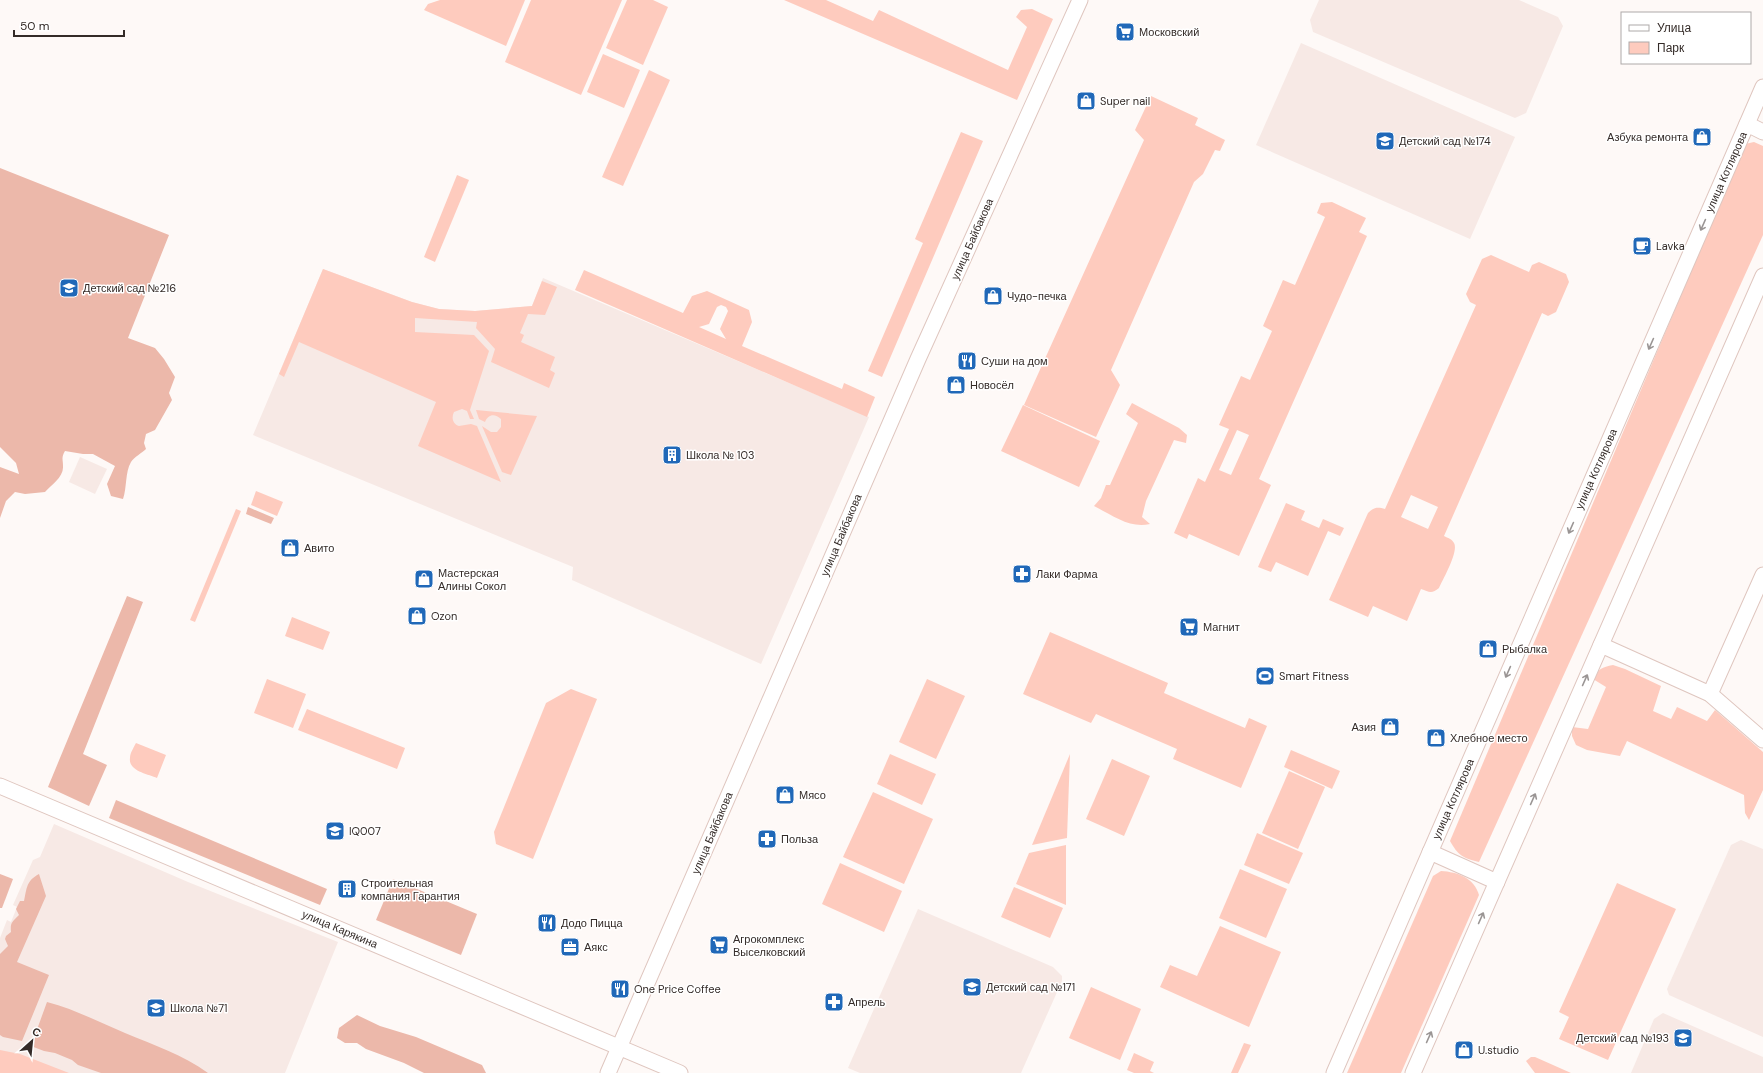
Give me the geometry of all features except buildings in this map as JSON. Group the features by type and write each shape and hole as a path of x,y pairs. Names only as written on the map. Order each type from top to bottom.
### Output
{"street":[{"name":"улица Байбакова","path":"608,1073 918,359 1080,0"},
{"name":"улица Котлярова","path":"1334,1073 1763,87"},
{"path":"1747,124 1763,132"},
{"path":"1413,1073 1763,276"},
{"path":"1710,694 1763,575"},
{"path":"1601,645 1710,694 1763,740"},
{"name":"улица Карякина","path":"0,786 680,1073"},
{"name":"улица Котлярова","path":"1430,852 1497,882"}],"shaded area":[{"name":"Детский сад №174","path":"1319,0 1519,0 1558,17 1563,26 1526,113 1515,118 1313,32 1310,20"},
{"name":"Детский сад №174","path":"1301,43 1515,137 1470,239 1256,145"},
{"name":"Детский сад №216","path":"0,168 169,235 128,338 155,348 164,359 175,377 169,393 172,400 155,430 146,434 144,443 146,449 134,458 129,466 123,499 111,496 107,484 115,466 93,454 65,451 63,457 63,470 57,480 45,492 25,494 15,492 6,501 0,518 0,467 19,474 16,463 0,447"},
{"path":"323,269 412,302 439,309 475,311 532,306 543,278 869,417 761,664 572,580 573,567 253,435"},
{"path":"80,457 107,469 95,494 69,482"},
{"path":"248,507 274,518 271,524 246,514"},
{"path":"127,596 143,602 83,754 107,765 89,806 48,787"},
{"path":"116,800 327,889 320,905 109,818"},
{"name":"Школа №71","path":"54,824 188,882 338,942 285,1073 0,1073 0,938 7,920 11,922 17,907 13,905 33,860 40,857"},
{"path":"1741,840 1763,849 1763,1037 1669,995 1667,989 1731,845"},
{"path":"0,874 13,879 2,908 0,908"},
{"path":"39,874 46,896 17,962 49,975 22,1041 0,1035 0,954 8,946 5,939 11,932 12,923 19,915 16,909 20,901 24,901 29,882"},
{"path":"393,879 477,914 461,955 376,920"},
{"name":"Детский сад №171","path":"918,909 1053,967 1062,976 1062,981 1021,1073 860,1073 848,1068"},
{"path":"47,1002 77,1012 168,1051 189,1061 208,1073 101,1073 78,1065 72,1060 55,1053 31,1046"},
{"name":"Детский сад №193","path":"1663,1013 1763,1057 1763,1073 1631,1073 1654,1019"},
{"path":"357,1015 380,1026 416,1037 482,1065 486,1073 424,1073 404,1063 366,1049 357,1043 345,1043 337,1038 339,1028"}],"green space":[{"path":"440,0 525,0 506,46 424,10 428,4"},
{"path":"531,0 622,0 581,95 505,62"},
{"path":"627,0 653,0 668,7 643,65 606,48"},
{"path":"784,0 826,0 873,21 879,10 1008,70 1027,27 1016,17 1021,10 1032,9 1053,19 1017,100"},
{"path":"603,54 640,70 624,108 587,92"},
{"path":"649,70 670,80 623,186 602,177"},
{"path":"1151,96 1198,118 1195,125 1225,140 1220,151 1215,150 1203,174 1194,182 1111,370 1120,385 1096,437 1024,405 1144,140 1135,130"},
{"path":"961,132 983,141 882,377 868,371 923,243 915,239"},
{"path":"1754,142 1763,146 1763,235 1479,862 1468,859 1458,853 1450,841 1745,144"},
{"path":"457,175 469,180 435,262 424,257"},
{"path":"1332,202 1366,218 1359,232 1367,236 1259,479 1271,485 1239,556 1189,534 1187,539 1174,533 1198,478 1205,482 1229,429 1219,425 1241,376 1250,380 1272,331 1263,326 1283,280 1295,285 1325,217 1317,213 1321,203","holes":["1237,430 1249,435 1231,475 1219,470"]},
{"path":"1491,255 1529,272 1532,265 1539,262 1566,274 1569,282 1556,312 1548,316 1542,313 1444,536 1452,540 1455,547 1453,558 1439,588 1430,592 1421,589 1407,621 1373,606 1368,617 1329,600 1368,513 1376,508 1385,509 1476,305 1470,302 1466,294 1482,259","holes":["1411,495 1438,507 1428,529 1401,517"]},
{"path":"323,269 412,302 439,309 475,311 532,306 542,281 557,287 545,315 528,314 520,333 524,335 521,342 555,357 550,370 555,373 549,388 491,362 495,349 476,328 477,322 415,318 415,332 474,335 489,351 470,410 474,419 470,419 467,411 462,409 454,412 453,419 455,424 459,426 471,424 477,426 501,482 418,446 436,402 299,342 284,377 279,374"},
{"path":"584,270 683,313 692,296 707,291 749,310 752,322 742,346 842,389 844,383 875,397 867,417 575,290","holes":["721,305 726,307 728,311 720,329 726,339 699,327 709,324 717,307"]},
{"path":"1132,403 1179,428 1187,435 1186,443 1174,440 1146,501 1142,517 1150,524 1143,525 1128,523 1094,506 1101,498 1106,485 1110,485 1138,423 1126,414"},
{"path":"1023,405 1100,441 1079,487 1001,451"},
{"path":"476,410 537,416 511,475 502,472 482,426 491,432 497,432 501,427 501,419 492,415 486,419 485,422 479,419"},
{"path":"256,491 283,502 277,516 251,505"},
{"path":"1286,503 1305,511 1301,520 1319,528 1323,519 1344,528 1340,536 1328,531 1308,576 1276,562 1271,572 1258,567"},
{"path":"236,509 241,511 195,622 190,620"},
{"path":"292,617 330,632 323,650 285,636"},
{"path":"1050,632 1168,683 1164,693 1245,728 1249,718 1267,726 1241,788 1173,759 1177,749 1096,714 1091,723 1023,694"},
{"path":"1613,665 1661,686 1653,711 1671,719 1677,707 1707,721 1715,710 1763,752 1763,790 1749,820 1745,813 1744,795 1627,741 1620,756 1587,750 1576,745 1572,736 1572,727 1588,729 1606,687 1593,679 1601,669"},
{"path":"267,679 306,694 293,728 254,713"},
{"path":"927,679 965,696 936,759 899,742"},
{"path":"571,689 597,699 533,859 496,844 494,832 546,703"},
{"path":"307,709 405,748 397,769 298,730"},
{"path":"136,743 166,755 157,778 139,771 132,766 130,756"},
{"path":"1291,750 1340,771 1332,789 1284,767"},
{"path":"890,754 936,774 922,805 877,784"},
{"path":"1070,754 1067,838 1032,845"},
{"path":"1112,759 1150,776 1124,836 1086,819"},
{"path":"1289,771 1325,787 1298,849 1262,833"},
{"path":"873,792 933,819 904,884 843,857"},
{"path":"1257,833 1303,853 1289,884 1244,865"},
{"path":"1066,845 1066,905 1016,884 1029,853"},
{"path":"840,863 902,891 884,932 822,904"},
{"path":"1240,869 1287,889 1266,938 1219,918"},
{"path":"1441,871 1453,873 1469,880 1477,889 1479,895 1401,1073 1347,1073 1433,876"},
{"path":"1617,883 1676,909 1608,1060 1559,1039 1569,1017 1559,1012"},
{"path":"1014,887 1063,908 1050,938 1001,917"},
{"path":"1220,926 1281,952 1249,1027 1160,987 1170,965 1197,976"},
{"path":"1091,987 1141,1009 1120,1060 1069,1038"},
{"path":"1244,1043 1251,1045 1238,1073 1231,1073"},
{"path":"0,1050 20,1054 69,1073 0,1073"},
{"path":"1134,1053 1154,1062 1150,1071 1154,1073 1134,1073 1127,1070"},
{"path":"1531,1057 1535,1057 1571,1073 1535,1073 1526,1061"}],"place":[{"name":"Московский","path":"1125,32"},
{"name":"Super nail","path":"1086,101"},
{"name":"Азбука ремонта","path":"1702,137"},
{"name":"Детский сад №174","path":"1385,141"},
{"name":"Lavka","path":"1642,246"},
{"name":"Детский сад №216","path":"69,288"},
{"name":"Чудо-печка","path":"993,296"},
{"name":"Суши на дом","path":"967,361"},
{"name":"Новосёл","path":"956,385"},
{"name":"Школа № 103","path":"672,455"},
{"name":"Авито","path":"290,548"},
{"name":"Лаки Фарма","path":"1022,574"},
{"name":"Мастерская Алины Сокол","path":"424,579"},
{"name":"Ozon","path":"417,616"},
{"name":"Магнит","path":"1189,627"},
{"name":"Рыбалка","path":"1488,649"},
{"name":"Smart Fitness","path":"1265,676"},
{"name":"Азия","path":"1390,727"},
{"name":"Хлебное место","path":"1436,738"},
{"name":"Мясо","path":"785,795"},
{"name":"IQ007","path":"335,831"},
{"name":"Польза","path":"767,839"},
{"name":"Строительная компания Гарантия","path":"347,889"},
{"name":"Додо Пицца","path":"547,923"},
{"name":"Агрокомплекс Выселковский","path":"719,945"},
{"name":"Аякс","path":"570,947"},
{"name":"Детский сад №171","path":"972,987"},
{"name":"One Price Coffee","path":"620,989"},
{"name":"Апрель","path":"834,1002"},
{"name":"Школа №71","path":"156,1008"},
{"name":"Детский сад №193","path":"1683,1038"},
{"name":"U.studio","path":"1464,1050"}]}
